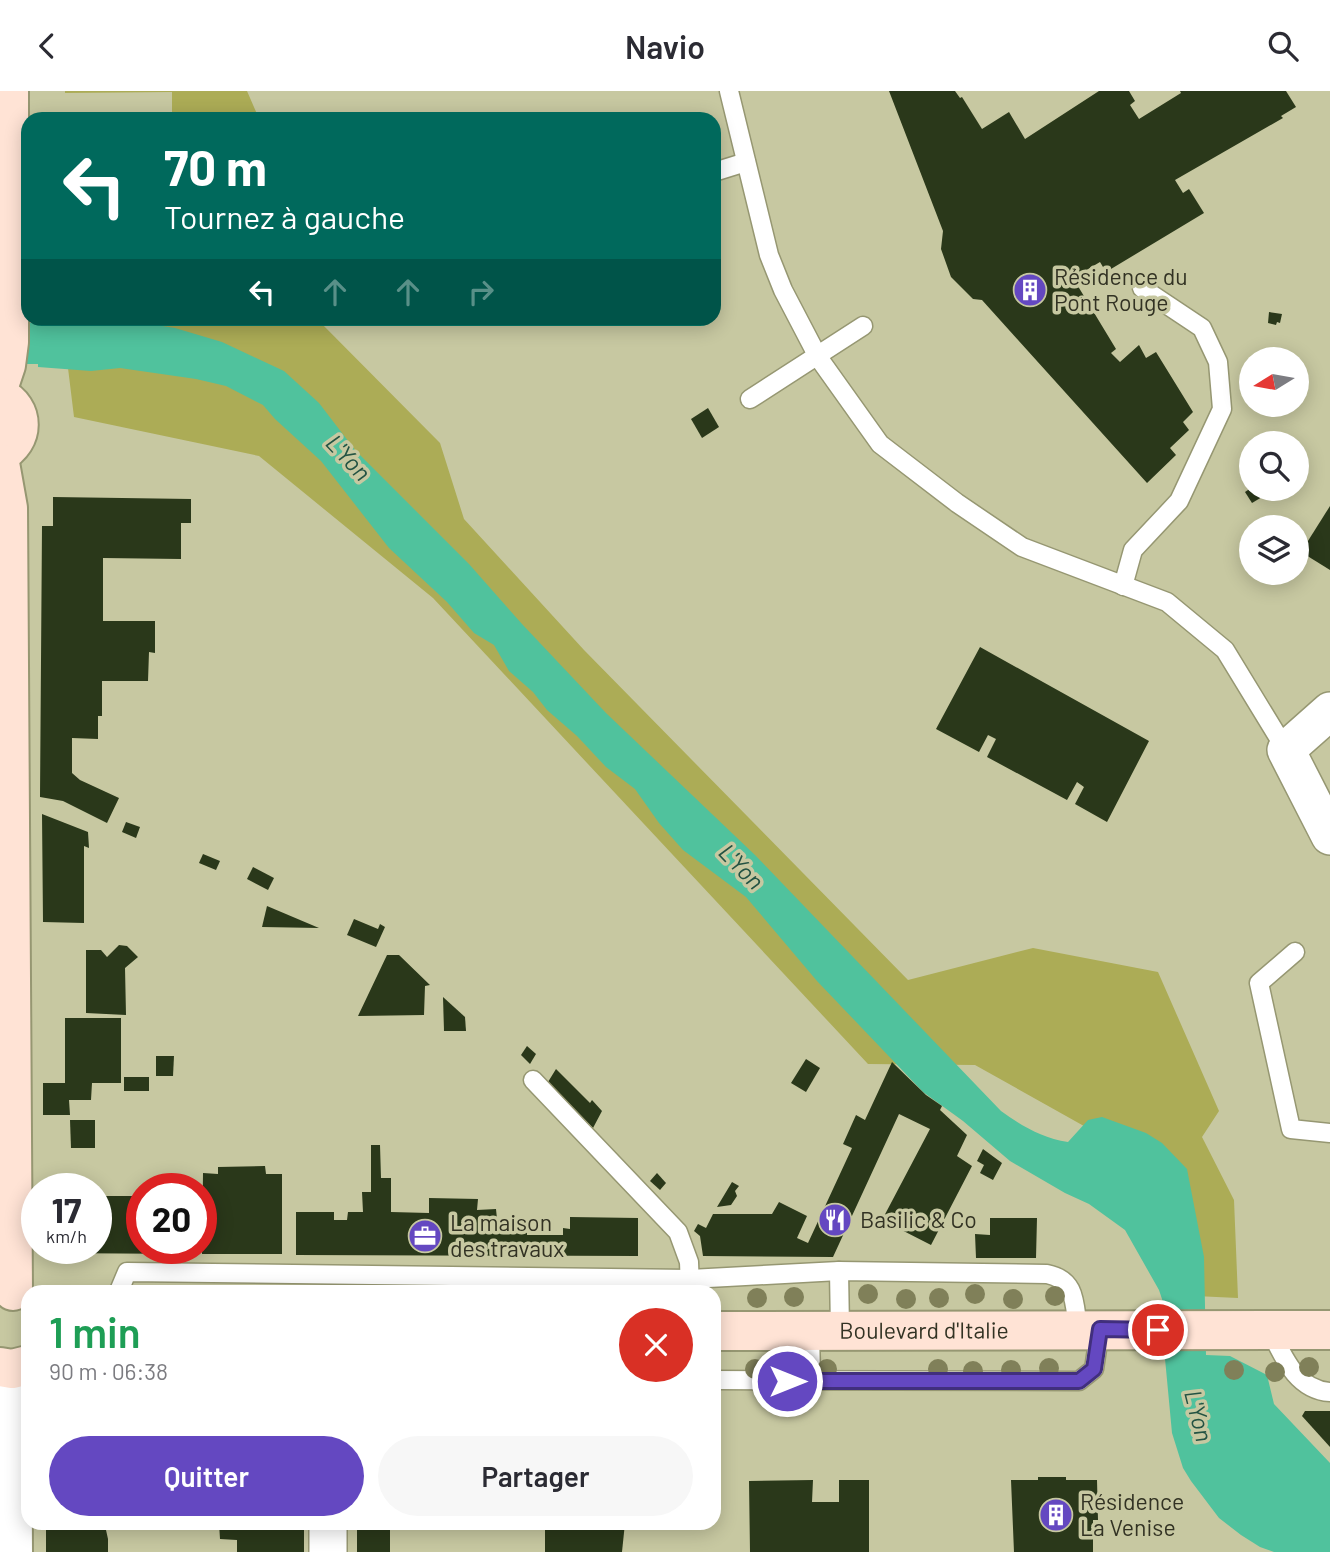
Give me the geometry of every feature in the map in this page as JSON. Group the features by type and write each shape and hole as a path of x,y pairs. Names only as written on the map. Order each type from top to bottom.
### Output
{"main road":[{"path":"0,453 13,443 20,424 2,382 10,301 9,91"},
{"path":"0,463 8,508 14,1293"},
{"path":"1270,1330 1330,1330"},
{"name":"Boulevard d'Italie","path":"721,1331 1270,1330"}],"street":[{"path":"1330,711 1286,750 1330,836"},
{"path":"13,1367 13,1552"},
{"path":"328,1530 328,1552"}],"lane":[{"path":"729,91 769,255 783,290 818,357 880,444 957,503 1022,547 1167,602 1225,650 1286,750"},
{"path":"721,170 746,162"},
{"path":"1123,586 1133,550 1179,501 1222,409 1218,362 1202,328 1142,288"},
{"path":"750,399 863,326"},
{"path":"1295,953 1259,983 1290,1129 1330,1133"},
{"path":"533,1080 678,1232 689,1262 690,1285"},
{"path":"122,1285 127,1272 690,1285 839,1272 1056,1276 1070,1287 1104,1329 1094,1369 1079,1381 721,1380"},
{"path":"811,1381 839,1272"},
{"path":"1270,1330 1290,1371 1318,1392 1330,1392"}],"shaded area":[{"path":"247,91 256,112 172,112 172,92 65,93"},
{"path":"63,326 324,326 440,443 464,519 584,650 908,980 1033,948 1158,972 1219,1111 1202,1137 1234,1200 1238,1298 1195,1296 1125,1149 975,1065 868,1064 433,598 259,456 74,417"}],"water":[{"name":"L'Yon","path":"0,323 21,323 21,326 175,328 222,342 284,371 319,403 355,450 469,564 606,713 755,855 1001,1111 1033,1131 1068,1142 1088,1120 1102,1117 1146,1133 1162,1143 1187,1169 1204,1257 1206,1355 1230,1356 1267,1375 1274,1404 1330,1463 1330,1552 1274,1552 1260,1547 1219,1518 1191,1481 1183,1468 1172,1433 1164,1348 1164,1305 1159,1290 1125,1230 1089,1204 1010,1161 963,1121 923,1092 817,981 746,897 683,850 659,823 635,789 606,767 577,736 547,710 533,692 509,671 494,645 474,633 447,602 389,548 321,461 263,405 226,386 196,379 120,368 91,371 38,367 38,364 0,364"}],"building":[{"name":"Résidence du Pont Rouge","path":"889,91 955,91 962,97 982,129 1009,112 1025,139 1099,91 1129,91 1135,101 1130,105 1139,119 1181,93 1180,91 1286,91 1296,107 1281,116 1283,118 1175,180 1183,193 1189,189 1204,213 1106,272 1100,262 1073,278 1116,349 1111,353 1120,362 1139,345 1146,358 1156,352 1193,412 1183,422 1189,430 1170,448 1176,455 1147,483 982,300 973,299 951,277 941,249 943,231"},
{"path":"1269,312 1282,314 1280,323 1268,323"},
{"path":"708,408 719,427 702,438 691,419"},
{"path":"53,497 191,499 191,523 181,523 181,559 103,558 103,621 155,621 155,653 149,652 148,681 102,681 102,716 98,716 98,739 72,738 72,773 80,780 119,798 107,823 63,801 40,797 42,526 53,526"},
{"path":"1330,506 1330,570 1309,557 1309,539"},
{"path":"980,647 1149,741 1107,822 1075,804 1084,787 1077,782 1067,800 987,757 996,739 988,735 979,752 936,729"},
{"path":"42,814 88,832 89,848 84,846 84,923 43,922"},
{"path":"126,822 140,827 136,838 122,832"},
{"path":"203,854 220,861 216,870 199,863"},
{"path":"253,867 274,878 268,890 247,879"},
{"path":"267,906 319,928 262,927"},
{"path":"354,919 378,929 380,924 385,927 376,947 347,935"},
{"path":"119,945 127,946 138,957 125,968 126,1015 86,1013 86,950 101,950 107,957"},
{"path":"387,955 399,955 430,985 425,986 424,1015 358,1016"},
{"path":"443,997 465,1017 466,1031 444,1031"},
{"path":"65,1018 121,1018 121,1083 92,1083 91,1100 69,1100 70,1115 43,1115 43,1083 65,1083"},
{"path":"527,1046 536,1054 530,1064 521,1055"},
{"path":"156,1056 174,1056 173,1076 156,1076"},
{"path":"806,1059 820,1068 806,1092 791,1083"},
{"path":"892,1062 926,1095 942,1106 940,1110 967,1135 957,1156 972,1166 931,1245 882,1220 930,1129 899,1114 833,1257 703,1256 700,1236 694,1231 698,1224 706,1228 713,1214 772,1214 779,1202 807,1216 797,1238 808,1243 852,1148 843,1144 856,1115 865,1120"},
{"path":"556,1069 590,1103 592,1100 602,1111 593,1128 548,1082"},
{"path":"124,1077 149,1077 149,1091 124,1091"},
{"path":"70,1120 95,1120 95,1148 71,1148"},
{"path":"371,1145 380,1145 381,1178 391,1178 391,1212 429,1213 429,1198 478,1199 477,1210 496,1209 497,1219 527,1220 527,1235 563,1235 563,1228 570,1229 570,1217 638,1218 638,1256 296,1255 296,1212 334,1212 334,1220 347,1220 348,1212 363,1212 362,1192 371,1192"},
{"path":"983,1149 1002,1163 993,1180 980,1173 984,1165 977,1161"},
{"path":"265,1166 266,1174 282,1174 282,1254 217,1254 218,1167"},
{"path":"657,1173 666,1183 660,1190 650,1181"},
{"path":"732,1182 739,1186 735,1191 737,1196 731,1205 717,1207"},
{"path":"112,1196 126,1196 126,1254 112,1253"},
{"path":"990,1218 1037,1218 1036,1258 976,1258 975,1234 990,1235"},
{"path":"1305,1411 1330,1411 1330,1447 1302,1416"},
{"name":"Résidence La Venise","path":"1038,1477 1097,1480 1098,1520 1093,1520 1093,1552 1014,1552 1011,1480 1038,1480"},
{"path":"813,1480 812,1502 839,1502 839,1480 869,1480 869,1552 750,1552 749,1481"},
{"path":"46,1530 106,1530 108,1552 46,1552"},
{"path":"219,1530 304,1530 304,1552 237,1552 237,1540 220,1539"},
{"path":"357,1530 390,1530 390,1552 357,1552"},
{"path":"545,1530 624,1530 622,1552 545,1552"}],"place":[{"name":"Résidence du Pont Rouge","path":"1030,290"},
{"name":"Basilic & Co","path":"835,1220"},
{"name":"La maison des travaux","path":"425,1236"},
{"name":"Résidence La Venise","path":"1056,1515"}],"route":[{"path":"787,1381 1079,1381 1094,1369 1100,1329 1158,1330"}]}
